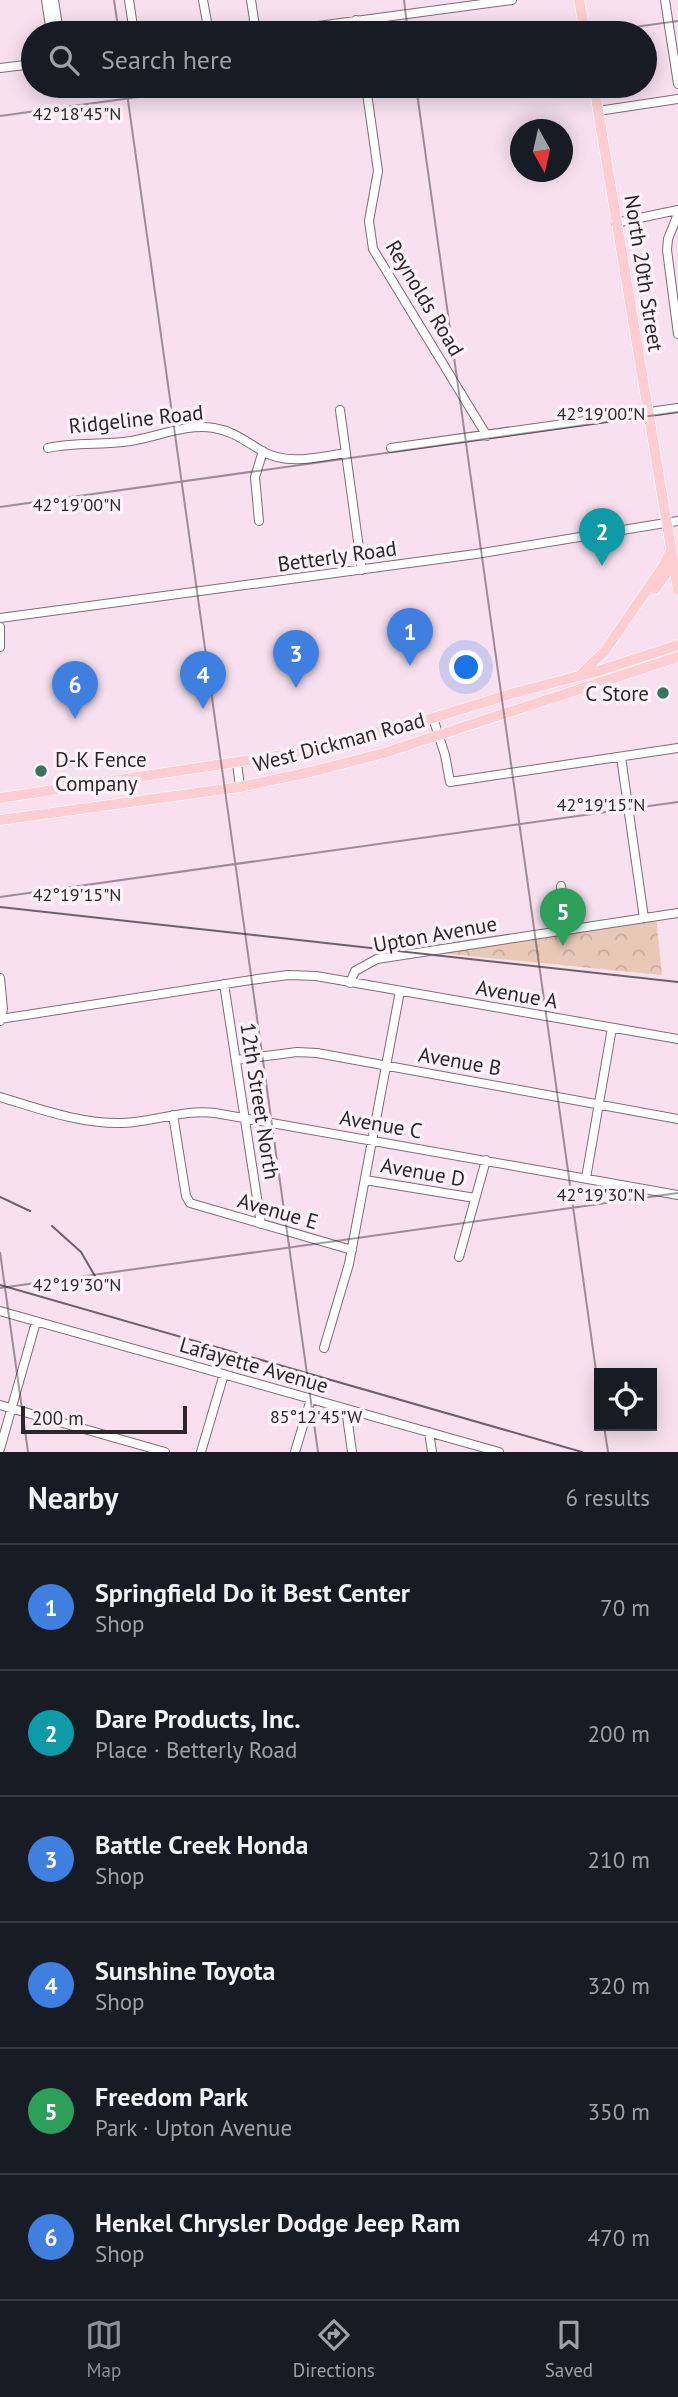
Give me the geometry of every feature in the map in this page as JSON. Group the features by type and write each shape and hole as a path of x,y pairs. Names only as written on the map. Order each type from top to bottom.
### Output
{"main road":[{"path":"579,0 583,21"},
{"name":"North 20th Street","path":"596,98 678,590"},
{"path":"577,676 604,652 664,565 671,550"},
{"path":"586,687 673,564"},
{"name":"West Dickman Road","path":"0,798 237,763 322,746 433,718 678,645"},
{"name":"West Dickman Road","path":"0,820 240,787 335,766 438,736 678,657"}],"street":[{"path":"46,0 49,21"},
{"path":"54,0 57,21"},
{"path":"129,0 132,21"},
{"path":"203,0 207,21"},
{"path":"251,0 254,21"},
{"path":"349,21 474,2 512,0"},
{"path":"665,0 678,84"},
{"path":"0,68 21,65"},
{"name":"Reynolds Road","path":"368,98 377,159 377,184 369,221 373,249 487,436"},
{"path":"598,111 678,99"},
{"path":"616,223 678,212 667,250 678,334"},
{"path":"391,448 678,408"},
{"path":"341,410 362,570"},
{"name":"Ridgeline Road","path":"48,448 67,443 123,442 184,429 210,427 234,433 275,456 296,459 346,453"},
{"path":"259,521 255,477 263,451"},
{"name":"Betterly Road","path":"0,618 476,554 678,521"},
{"path":"0,627 0,647"},
{"path":"433,718 450,782 678,748"},
{"path":"621,757 644,918"},
{"path":"237,763 240,787"},
{"path":"561,886 566,930"},
{"name":"Upton Avenue","path":"350,983 355,971 377,959 678,913"},
{"path":"0,978 3,1009 1,1020 288,975 316,976 350,983"},
{"name":"Avenue A","path":"350,983 678,1039"},
{"name":"12th Street North","path":"224,984 261,1224"},
{"path":"324,1348 352,1250 400,991"},
{"path":"586,1178 612,1028"},
{"name":"Avenue B","path":"236,1060 297,1052 317,1053 678,1119"},
{"name":"Avenue C","path":"0,1097 77,1119 120,1123 203,1112 245,1118 678,1195"},
{"name":"Avenue E","path":"173,1115 186,1196 194,1206 352,1250"},
{"path":"459,1257 486,1160"},
{"name":"Avenue D","path":"365,1180 475,1198"},
{"name":"Lafayette Avenue","path":"0,1311 499,1452"},
{"path":"0,1449 36,1322"},
{"path":"201,1452 224,1374"},
{"path":"295,1452 311,1399"},
{"path":"0,1405 165,1452"},
{"path":"345,1409 352,1452"},
{"path":"429,1433 432,1452"}],"green space":[{"path":"656,917 662,975 429,952"}],"railway":[{"path":"0,907 678,982"},
{"path":"0,1197 30,1211"},
{"path":"52,1226 81,1252 99,1283"},
{"path":"0,1285 582,1452"}],"place":[{"name":"Dare Products, Inc.","path":"602,566"},
{"name":"Springfield Do it Best Center","path":"410,666"},
{"name":"Battle Creek Honda","path":"296,688"},
{"name":"C Store","path":"663,693"},
{"name":"Sunshine Toyota","path":"203,709"},
{"name":"Henkel Chrysler Dodge Jeep Ram","path":"75,719"},
{"name":"D-K Fence Company","path":"41,771"},
{"name":"Freedom Park","path":"563,946"}]}
